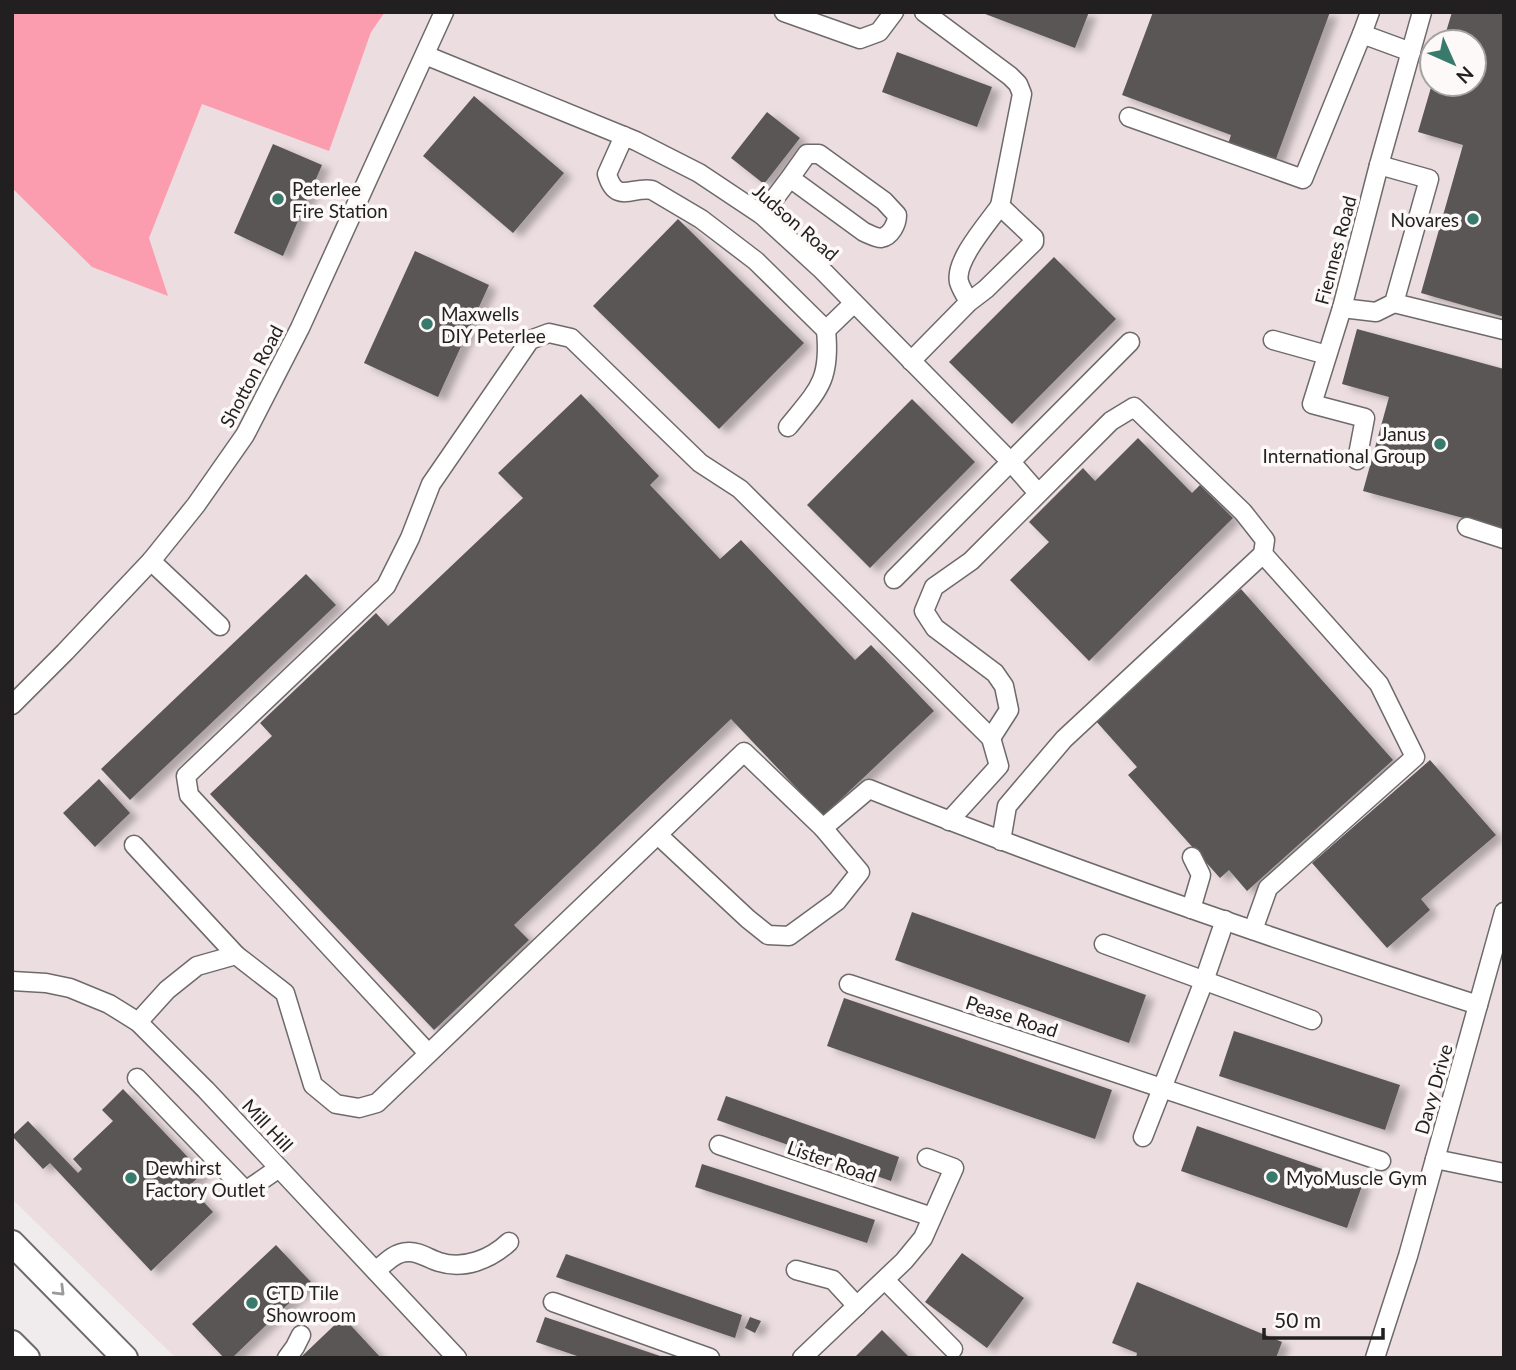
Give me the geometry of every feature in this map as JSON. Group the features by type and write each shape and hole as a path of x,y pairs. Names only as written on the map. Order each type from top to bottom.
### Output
{"highway":[{"path":"12,1243 125,1358"},
{"path":"12,1343 27,1358"}],"street":[{"name":"Shotton Road","path":"12,705 151,561 196,505 245,435 300,328 444,12"},
{"path":"784,12 860,39 879,32 894,12"},
{"path":"924,12 1010,76 1018,84 1022,94 1000,206 962,261 959,272 959,282 969,302"},
{"path":"1129,117 1303,179 1370,12"},
{"name":"Fiennes Road","path":"1357,460 1365,418 1312,404 1342,308 1422,12"},
{"path":"1362,34 1411,52"},
{"name":"Judson Road","path":"425,55 624,136 699,173 762,215 820,268 1010,461 1038,494"},
{"path":"624,136 607,174 613,187 620,192 631,193 646,188 652,190 701,219 756,261 826,330 828,363 824,377 816,393 788,427"},
{"path":"762,215 807,154 819,154 884,201 897,215 897,222 889,233 878,238 864,232 790,178"},
{"path":"1379,165 1429,179 1394,303"},
{"path":"911,362 1035,240 1000,206"},
{"path":"826,330 854,303"},
{"path":"1342,308 1376,312 1394,303 1504,330"},
{"path":"428,1053 189,795 186,776 386,586 410,538 431,484 530,340 549,333 571,338 701,463 740,489 991,738 999,766 949,821"},
{"path":"1273,340 1327,355"},
{"path":"894,579 1130,342"},
{"path":"991,738 1009,710 1004,686 995,673 935,628 924,611 934,587 971,561 1111,421 1134,407 1243,512 1265,540 1263,554 1064,739 1007,806 1001,841"},
{"path":"1467,527 1504,539"},
{"path":"1253,930 1268,888 1415,757 1379,684 1263,554"},
{"path":"151,561 220,626"},
{"path":"134,845 236,955 285,993 313,1084 336,1104 359,1108 377,1103 744,752 822,828 860,872 837,901 789,936 768,935 658,835"},
{"path":"822,828 869,789 1001,841 1191,909 1478,1005"},
{"path":"1191,909 1201,875 1192,857"},
{"name":"Davy Drive","path":"1375,1358 1408,1256 1504,912"},
{"path":"1143,1137 1204,981 1224,920"},
{"path":"1104,944 1312,1020"},
{"path":"138,1022 167,990 197,966 236,955"},
{"name":"Mill Hill","path":"12,981 70,988 109,1004 138,1022 182,1065 456,1357"},
{"name":"Pease Road","path":"849,984 1381,1161"},
{"path":"137,1078 243,1188 250,1188 279,1168"},
{"name":"Lister Road","path":"719,1145 932,1217"},
{"path":"802,1358 885,1280 923,1238 954,1168 927,1158"},
{"path":"1435,1159 1504,1173"},
{"path":"376,1270 397,1254 411,1251 442,1263 476,1262 498,1252 509,1242"},
{"path":"796,1270 833,1280 857,1306"},
{"path":"885,1280 953,1349"},
{"path":"553,1302 710,1358"},
{"path":"287,1358 301,1335"}],"shaded area":[{"path":"12,12 1504,12 1504,1358 176,1358 12,1199"},
{"path":"12,12 385,12 371,32 329,151 202,104 149,238 168,296 92,267 12,188"}],"building":[{"path":"980,12 1089,12 1075,48"},
{"path":"1153,12 1330,12 1273,167 1226,150 1231,135 1122,95"},
{"name":"Novares","path":"1452,12 1504,12 1504,317 1421,293 1463,145 1418,132 1428,98 1488,98 1488,28 1447,28"},
{"path":"897,52 992,87 977,127 882,92"},
{"path":"474,96 564,173 513,233 423,156"},
{"path":"767,112 800,138 764,184 731,158"},
{"name":"Peterlee Fire Station","path":"273,144 322,165 283,256 234,233"},
{"path":"678,219 804,343 719,429 593,306"},
{"name":"Maxwells DIY Peterlee","path":"415,251 489,285 438,397 364,363"},
{"path":"1054,257 1116,319 1012,424 949,362"},
{"name":"Janus International Group","path":"1357,329 1504,369 1504,529 1363,491 1389,397 1342,384"},
{"path":"581,394 659,476 650,485 720,559 741,540 855,660 871,645 934,711 823,816 731,719 514,925 529,940 434,1030 210,794 272,736 260,723 376,613 388,626 523,498 498,473"},
{"path":"912,399 975,462 870,568 807,505"},
{"path":"1138,438 1192,493 1200,485 1233,518 1089,661 1010,580 1049,542 1029,522 1083,468 1095,481"},
{"path":"306,574 336,605 130,800 101,769"},
{"path":"1241,589 1393,760 1247,891 1229,870 1220,878 1128,775 1137,767 1095,720"},
{"path":"1430,760 1496,835 1421,899 1430,910 1387,948 1312,863"},
{"path":"99,779 130,813 95,847 63,813"},
{"path":"912,912 1146,995 1129,1043 895,960"},
{"path":"844,998 1112,1090 1095,1139 827,1046"},
{"path":"1234,1031 1400,1085 1385,1130 1219,1076"},
{"name":"Dewhirst Factory Outlet","path":"123,1089 203,1173 189,1186 213,1212 151,1271 50,1163 43,1169 12,1136 28,1121 78,1173 82,1169 73,1159 113,1121 102,1110"},
{"path":"726,1096 899,1157 891,1181 717,1120"},
{"name":"MyoMuscle Gym","path":"1197,1126 1363,1183 1347,1228 1181,1171"},
{"path":"702,1164 875,1220 867,1243 695,1187"},
{"name":"CTD Tile Showroom","path":"276,1245 311,1282 232,1358 224,1358 192,1324"},
{"path":"962,1253 1024,1298 987,1348 925,1302"},
{"path":"566,1254 742,1315 735,1338 556,1277"},
{"path":"1137,1282 1282,1342 1276,1358 1136,1358 1137,1353 1112,1343"},
{"path":"343,1317 381,1358 300,1358"},
{"path":"545,1317 663,1358 583,1358 536,1342"},
{"path":"750,1317 761,1321 755,1333 745,1328"},
{"path":"882,1330 910,1358 854,1358"}],"place":[{"name":"Peterlee Fire Station","path":"278,199"},
{"name":"Novares","path":"1473,219"},
{"name":"Maxwells DIY Peterlee","path":"427,324"},
{"name":"Janus International Group","path":"1440,444"},
{"name":"MyoMuscle Gym","path":"1272,1177"},
{"name":"Dewhirst Factory Outlet","path":"131,1178"},
{"name":"CTD Tile Showroom","path":"252,1303"}]}
